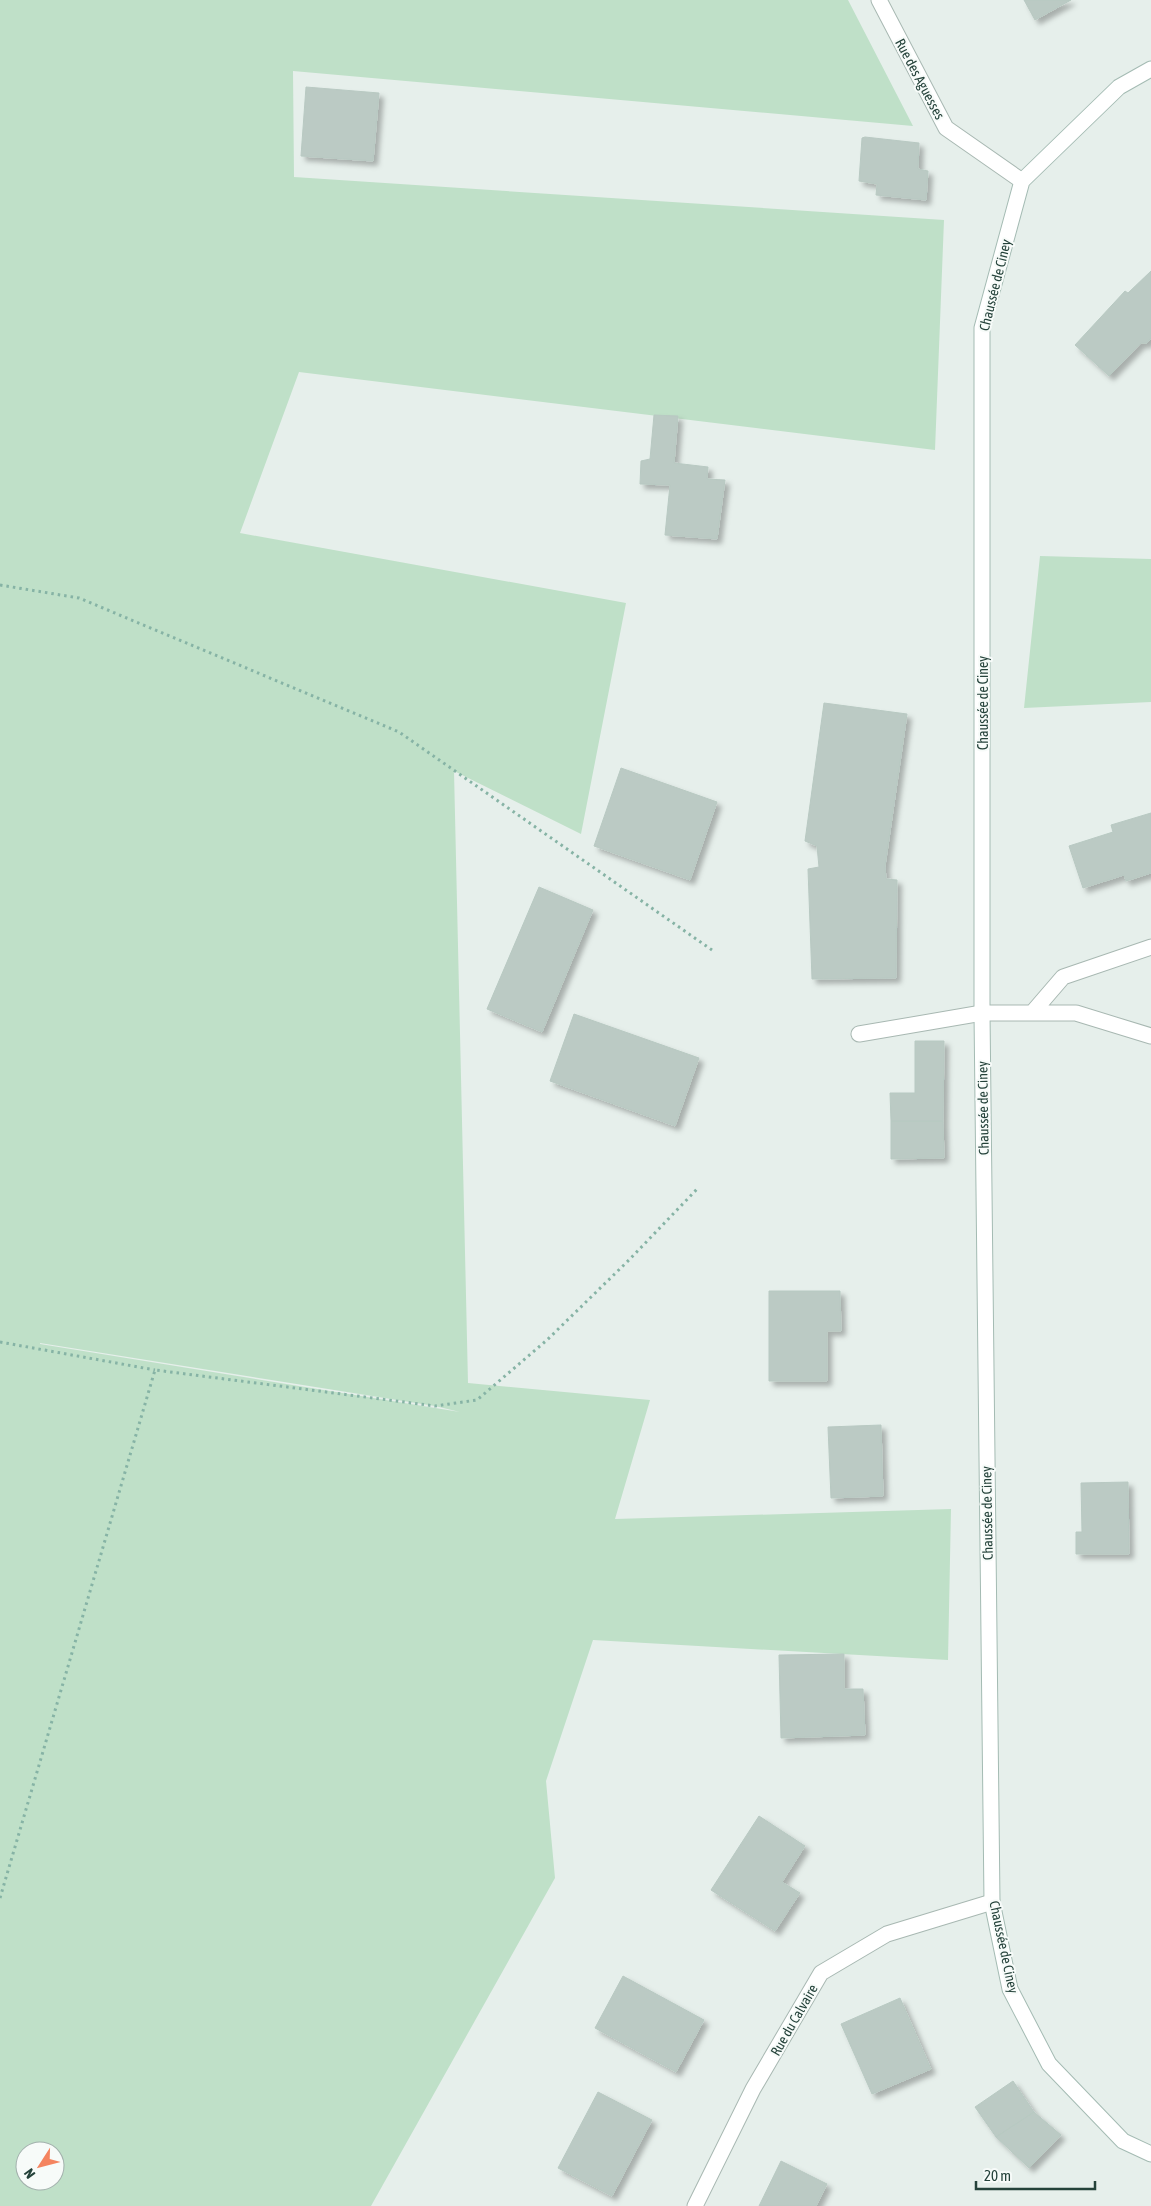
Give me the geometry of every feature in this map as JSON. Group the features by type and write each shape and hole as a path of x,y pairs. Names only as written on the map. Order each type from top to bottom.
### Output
{"main road":[{"name":"Rue des Aguesses","path":"879,0 946,128 1022,182"},
{"path":"1022,182 1119,87 1151,69"},
{"name":"Chaussée de Ciney","path":"1022,182 982,328 982,1013 992,1902 1010,1989 1049,2064 1123,2141 1151,2154"},
{"path":"1032,1013 1063,977 1151,947"},
{"path":"859,1034 982,1013 1032,1013 1076,1014 1151,1036"},
{"name":"Rue du Calvaire","path":"695,2206 753,2089 821,1973 887,1934 992,1902"}],"path":[{"path":"0,585 79,598 399,732 712,950"},
{"path":"0,1342 156,1370 435,1406 478,1400 560,1327 698,1187"},
{"path":"0,1898 156,1370"}],"green space":[{"path":"0,0 848,0 913,126 293,71 294,177 944,220 935,450 299,372 240,533 626,603 581,834 454,771 468,1383 650,1400 615,1519 951,1509 948,1660 593,1640 546,1781 555,1878 371,2206 0,2206","holes":["40,1343 435,1406 460,1412"]},
{"path":"1040,556 1151,559 1151,702 1024,708"}],"building":[{"path":"1024,0 1071,0 1035,20"},
{"path":"306,87 379,93 373,161 301,156"},
{"path":"862,138 919,143 918,169 928,171 926,200 876,195 877,184 859,181"},
{"path":"1151,271 1151,338 1147,343 1141,343 1109,376 1075,345 1125,291 1128,293"},
{"path":"654,415 678,416 674,463 708,467 707,479 725,480 717,539 665,535 670,485 640,484 641,461 650,459"},
{"path":"824,703 907,714 885,866 886,879 897,880 896,978 812,979 808,869 819,867 817,846 805,841"},
{"path":"621,768 717,802 690,880 594,846"},
{"path":"1151,813 1151,873 1126,881 1124,875 1083,888 1069,846 1113,832 1111,825"},
{"path":"539,887 593,910 542,1032 487,1009"},
{"path":"574,1014 699,1058 675,1126 550,1081"},
{"path":"915,1041 944,1041 943,1121 891,1121 890,1093 915,1093"},
{"path":"891,1121 943,1121 944,1158 891,1159"},
{"path":"769,1291 840,1291 841,1331 827,1331 827,1381 769,1381"},
{"path":"881,1425 883,1496 831,1498 828,1427"},
{"path":"1128,1482 1129,1554 1076,1554 1076,1532 1082,1532 1081,1483"},
{"path":"844,1654 844,1689 863,1689 865,1735 781,1738 779,1655"},
{"path":"759,1816 805,1846 782,1882 800,1893 775,1931 711,1890"},
{"path":"623,1976 704,2020 676,2072 595,2028"},
{"path":"900,1998 931,2069 872,2094 841,2024"},
{"path":"1013,2081 1034,2112 996,2137 975,2107"},
{"path":"598,2092 652,2120 612,2196 558,2168"},
{"path":"1034,2112 1061,2135 1029,2168 996,2137"},
{"path":"781,2161 827,2184 816,2206 759,2206"}]}
